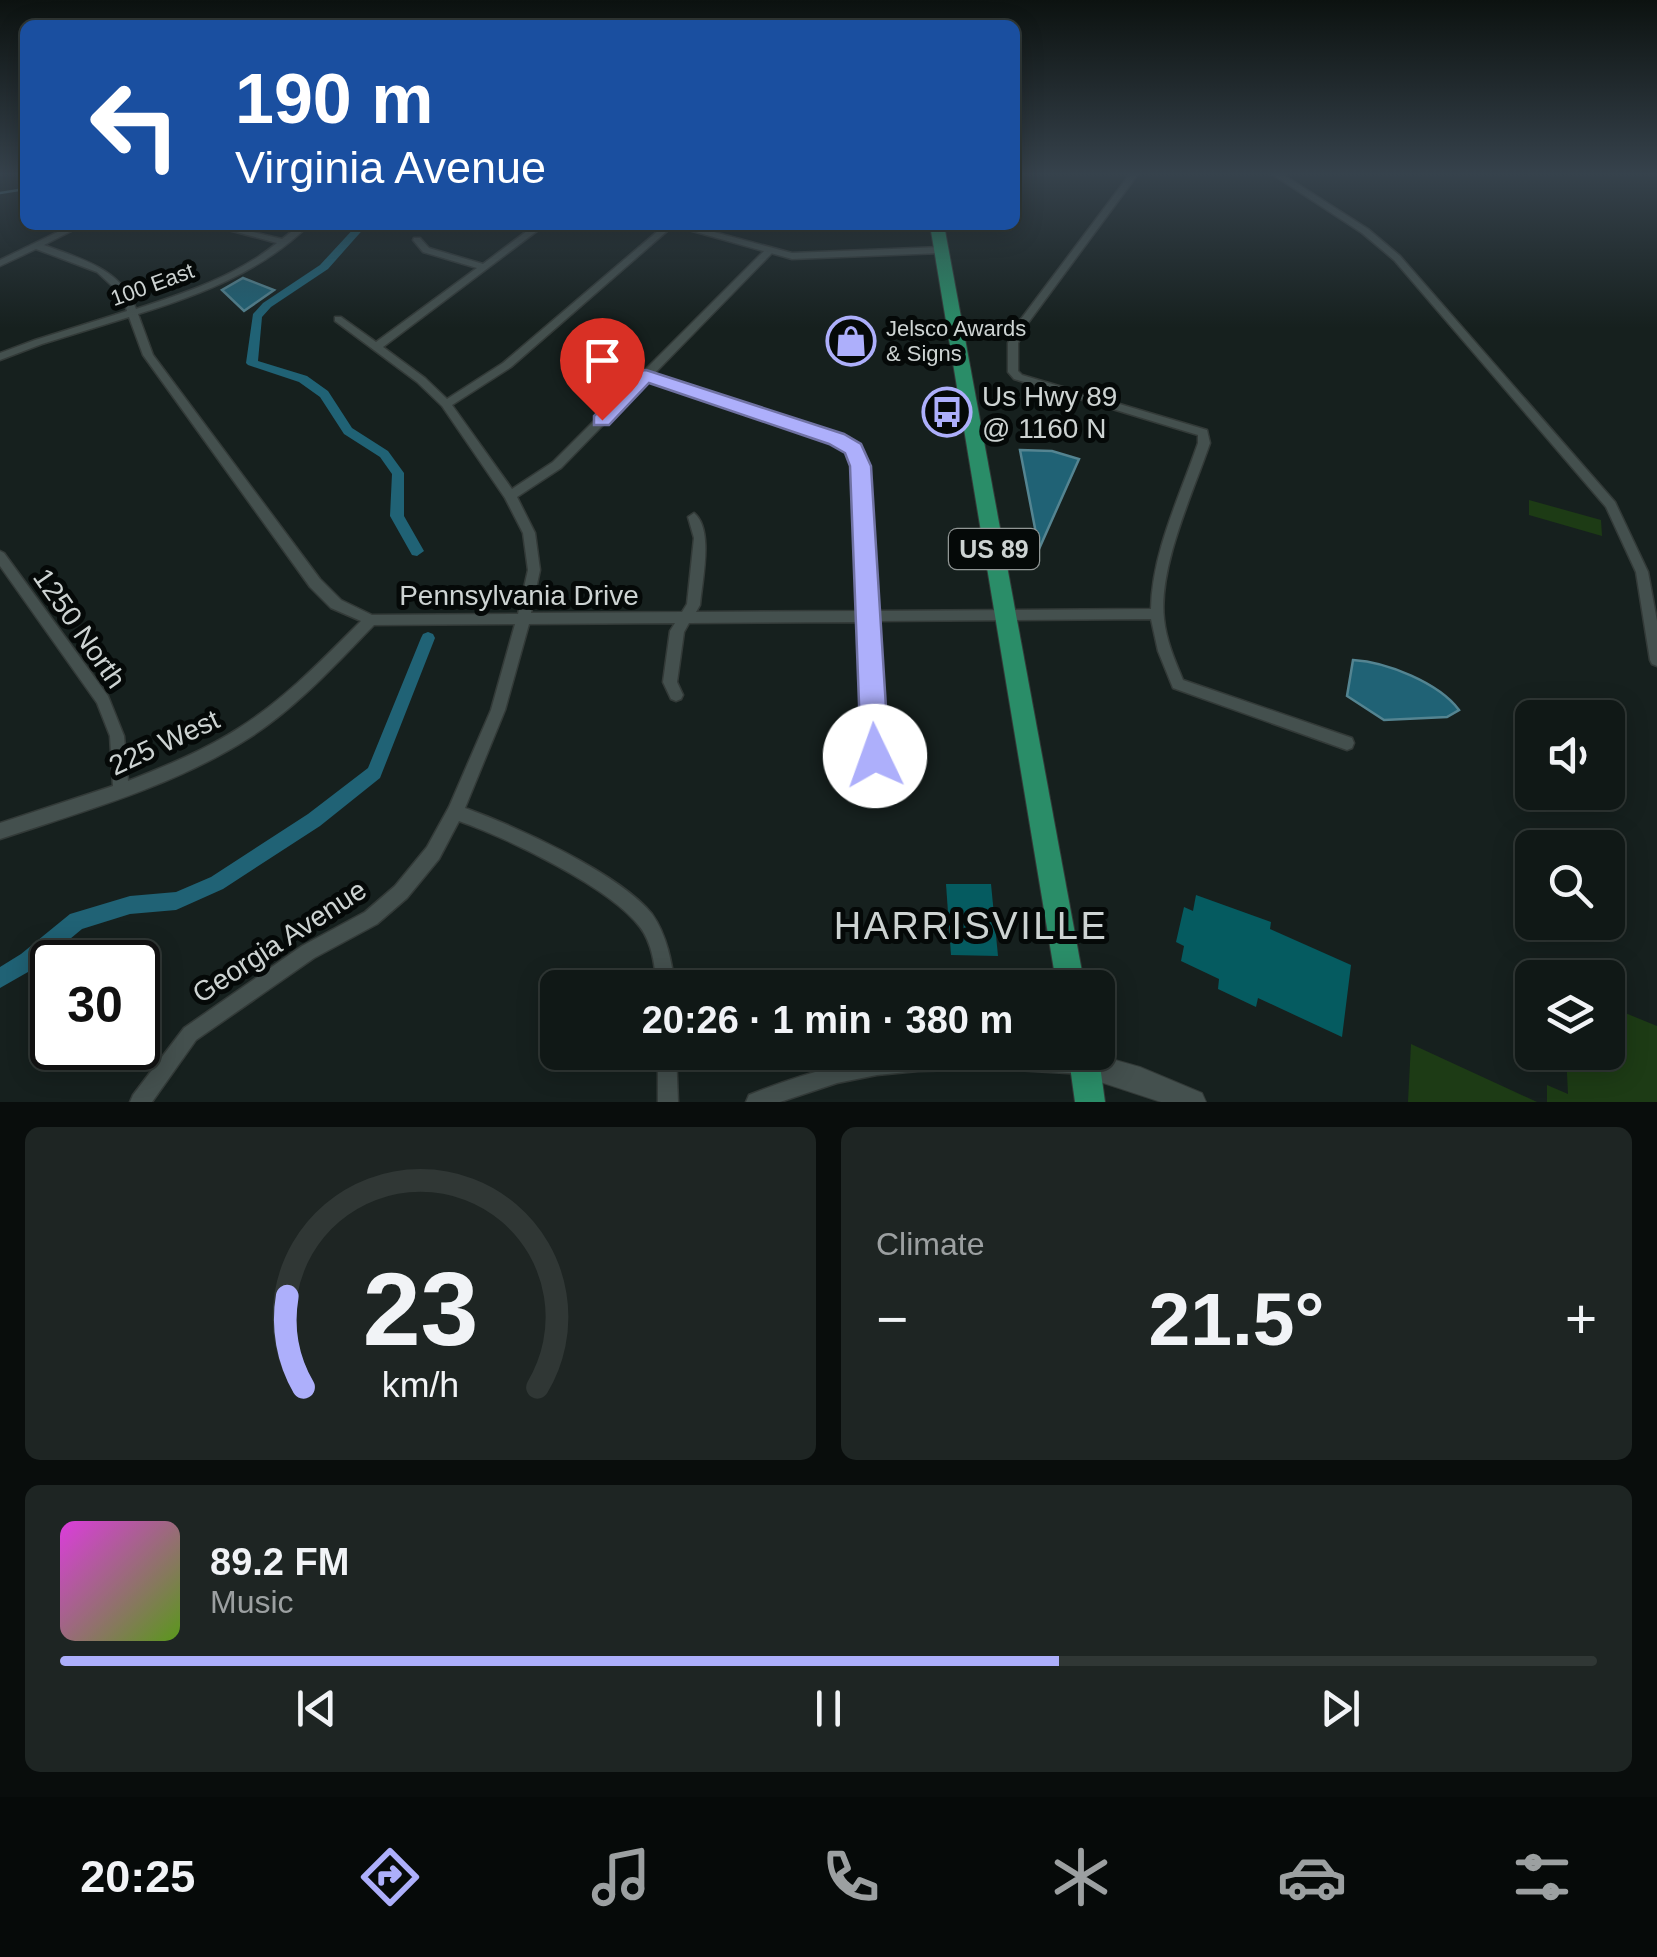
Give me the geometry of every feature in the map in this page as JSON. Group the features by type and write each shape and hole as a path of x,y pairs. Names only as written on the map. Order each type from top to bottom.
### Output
{"main road":[{"name":"US 89","path":"937,230 1069,970"},
{"path":"1086,1070 1090,1102"},
{"path":"1113,1070 1193,1102"}],"street":[{"path":"1096,225 1018,332 1011,355 1018,377 1203,433 1204,443 1164,565 1157,614 1164,648 1178,684 1348,743"},
{"path":"1356,225 1397,258 1590,476 1623,524 1642,572 1657,660"},
{"path":"0,263 69,230"},
{"path":"234,230 283,242"},
{"name":"100 East","path":"0,357 134,314 208,285 299,230"},
{"path":"376,347 534,230"},
{"path":"446,404 507,364 667,230"},
{"path":"691,230 810,258 941,250"},
{"path":"417,240 426,250 484,268"},
{"name":"Pennsylvania Drive","path":"37,246 100,270 126,294 148,355 315,583 336,604 371,620 1157,614"},
{"path":"510,496 545,476 769,251"},
{"name":"Georgia Avenue","path":"140,1102 190,1034 308,952 370,918 401,892 433,853 455,812 498,710 523,620 534,570 528,533 510,496 446,404 338,319"},
{"path":"646,376 836,439 854,449 860,466 875,756 860,780"},
{"path":"676,696 670,682 677,631 693,605 700,538 694,516"},
{"name":"1250 North","path":"0,556 103,700 117,736 122,790"},
{"name":"225 West","path":"0,831 122,790 226,744 309,682 371,620"},
{"path":"455,812 488,822 614,893 646,919 661,950 664,970"},
{"path":"667,1070 668,1102"},
{"path":"756,1102 791,1086 852,1070"}],"green space":[{"path":"1529,500 1601,520 1602,536 1529,515"},
{"path":"1625,1013 1657,1026 1657,1102 1547,1102 1547,1085 1568,1094 1567,1070 1625,1070"},
{"path":"1411,1044 1537,1102 1408,1102"}],"water":[{"path":"243,278 274,290 244,311 222,290"},
{"path":"1020,450 1052,451 1079,459 1039,549"},
{"path":"1353,660 1411,676 1439,691 1459,710 1447,717 1384,720 1347,696"}],"building":[{"path":"946,884 991,884 998,956 951,955"},
{"path":"1196,895 1271,922 1270,929 1351,965 1342,1037 1258,998 1256,1007 1218,989 1219,979 1181,961 1184,946 1176,942 1184,907 1193,911"}],"waterway":[{"path":"357,230 324,267 257,316 252,363 303,379 324,394 348,431 384,454 398,473 397,516 417,551"},
{"path":"0,978 77,921 130,905 176,901 217,883 314,820 374,773 428,638"}],"place":[{"name":"Jelsco Awards & Signs","path":"851,341"},
{"name":"Us Hwy 89 @ 1160 N","path":"947,412"}],"district":[{"name":"HARRISVILLE","path":"971,926"}],"route":[{"path":"602,420 646,376 836,439 854,449 860,466 875,756"}]}
